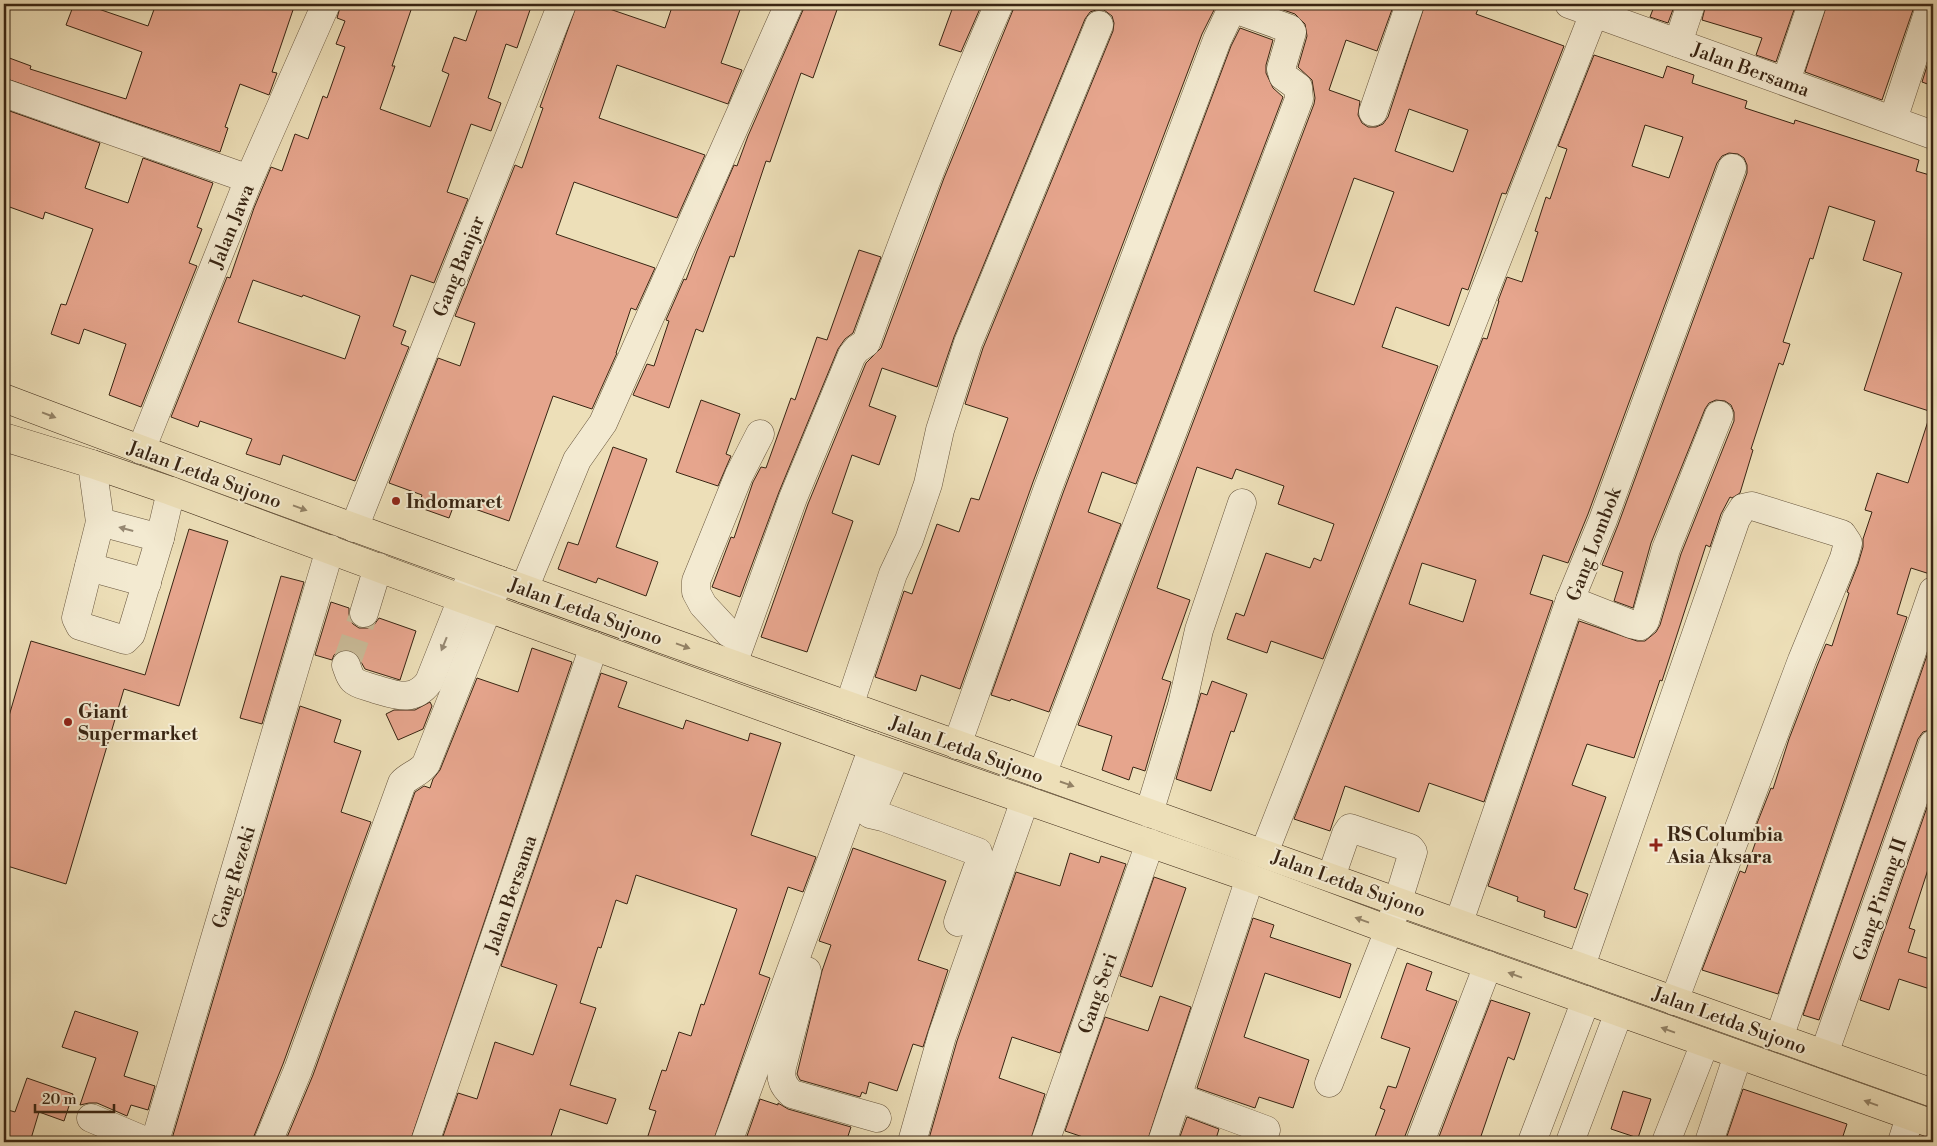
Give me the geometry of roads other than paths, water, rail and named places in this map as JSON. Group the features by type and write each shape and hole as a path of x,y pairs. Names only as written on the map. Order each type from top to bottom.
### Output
{"highway":[{"name":"Jalan Letda Sujono","path":"4,398 473,571 1933,1093"},
{"name":"Jalan Letda Sujono","path":"4,438 92,464 172,491 463,599 884,751 1250,878 1389,930 1922,1120"}],"street":[{"name":"Jalan Jawa","path":"141,450 249,179 326,4"},
{"name":"Gang Banjar","path":"354,528 562,4"},
{"path":"524,589 576,460 603,423 789,4"},
{"path":"733,664 793,498 852,355 866,342 971,68 999,4"},
{"path":"1372,112 1410,4"},
{"path":"1678,42 1691,4"},
{"path":"1786,81 1812,4"},
{"path":"1893,120 1931,4"},
{"path":"957,745 1048,488 1217,40 1233,6 1290,28 1292,32 1281,69 1283,76 1298,87 1299,99 1042,775"},
{"path":"1264,853 1577,6"},
{"name":"Jalan Bersama","path":"1577,6 1933,135"},
{"path":"849,706 893,574 909,540 928,484 940,430 968,343 1064,115 1099,25"},
{"path":"4,93 249,179"},
{"name":"Gang Lombok","path":"1459,922 1570,600 1603,520 1732,168"},
{"path":"1570,600 1631,624 1640,626 1645,621 1666,549 1719,415"},
{"path":"741,638 729,633 703,605 696,592 696,581 739,475 760,434"},
{"path":"92,464 100,522 77,614 77,622 80,626 125,640 131,634 172,491"},
{"path":"1149,812 1182,705 1199,630 1242,503"},
{"path":"1582,966 1736,519 1742,508 1752,506 1842,534 1848,543 1844,558 1802,660 1674,1001"},
{"path":"100,522 160,538"},
{"name":"Gang Rezeki","path":"91,1118 143,1140 156,1138 330,549"},
{"path":"89,567 147,582"},
{"path":"364,613 378,567"},
{"path":"346,665 349,676 358,684 402,696 419,692 429,682 473,571"},
{"path":"268,1142 298,1070 402,783 423,769 426,764 499,580"},
{"path":"1779,1038 1933,591"},
{"name":"Jalan Bersama","path":"425,1142 594,646"},
{"name":"Gang Pinang II","path":"1824,1054 1933,744"},
{"path":"877,1118 792,1094 785,1088 780,1077 825,910 847,848 870,814 884,751"},
{"path":"728,1142 884,751"},
{"path":"912,1142 942,1036 1025,800"},
{"path":"870,814 882,816 978,852 980,860 958,922"},
{"path":"1329,1083 1389,930 1413,852 1410,848 1350,828 1346,834 1331,877"},
{"name":"Gang Seri","path":"1045,1142 1150,843"},
{"path":"1162,1142 1250,878"},
{"path":"1420,1142 1488,965"},
{"path":"1532,1142 1586,1000"},
{"path":"1570,1142 1619,1012"},
{"path":"1666,1142 1705,1043"},
{"path":"1709,1142 1738,1055"},
{"path":"1177,1097 1266,1130"},
{"path":"1902,1142 1922,1120"}],"tunnel":[{"path":"346,665 364,613"}],"place":[{"name":"Indomaret","path":"396,501"},
{"name":"Giant Supermarket","path":"68,722"},
{"name":"RS Columbia Asia Aksara","path":"1656,845"}]}
